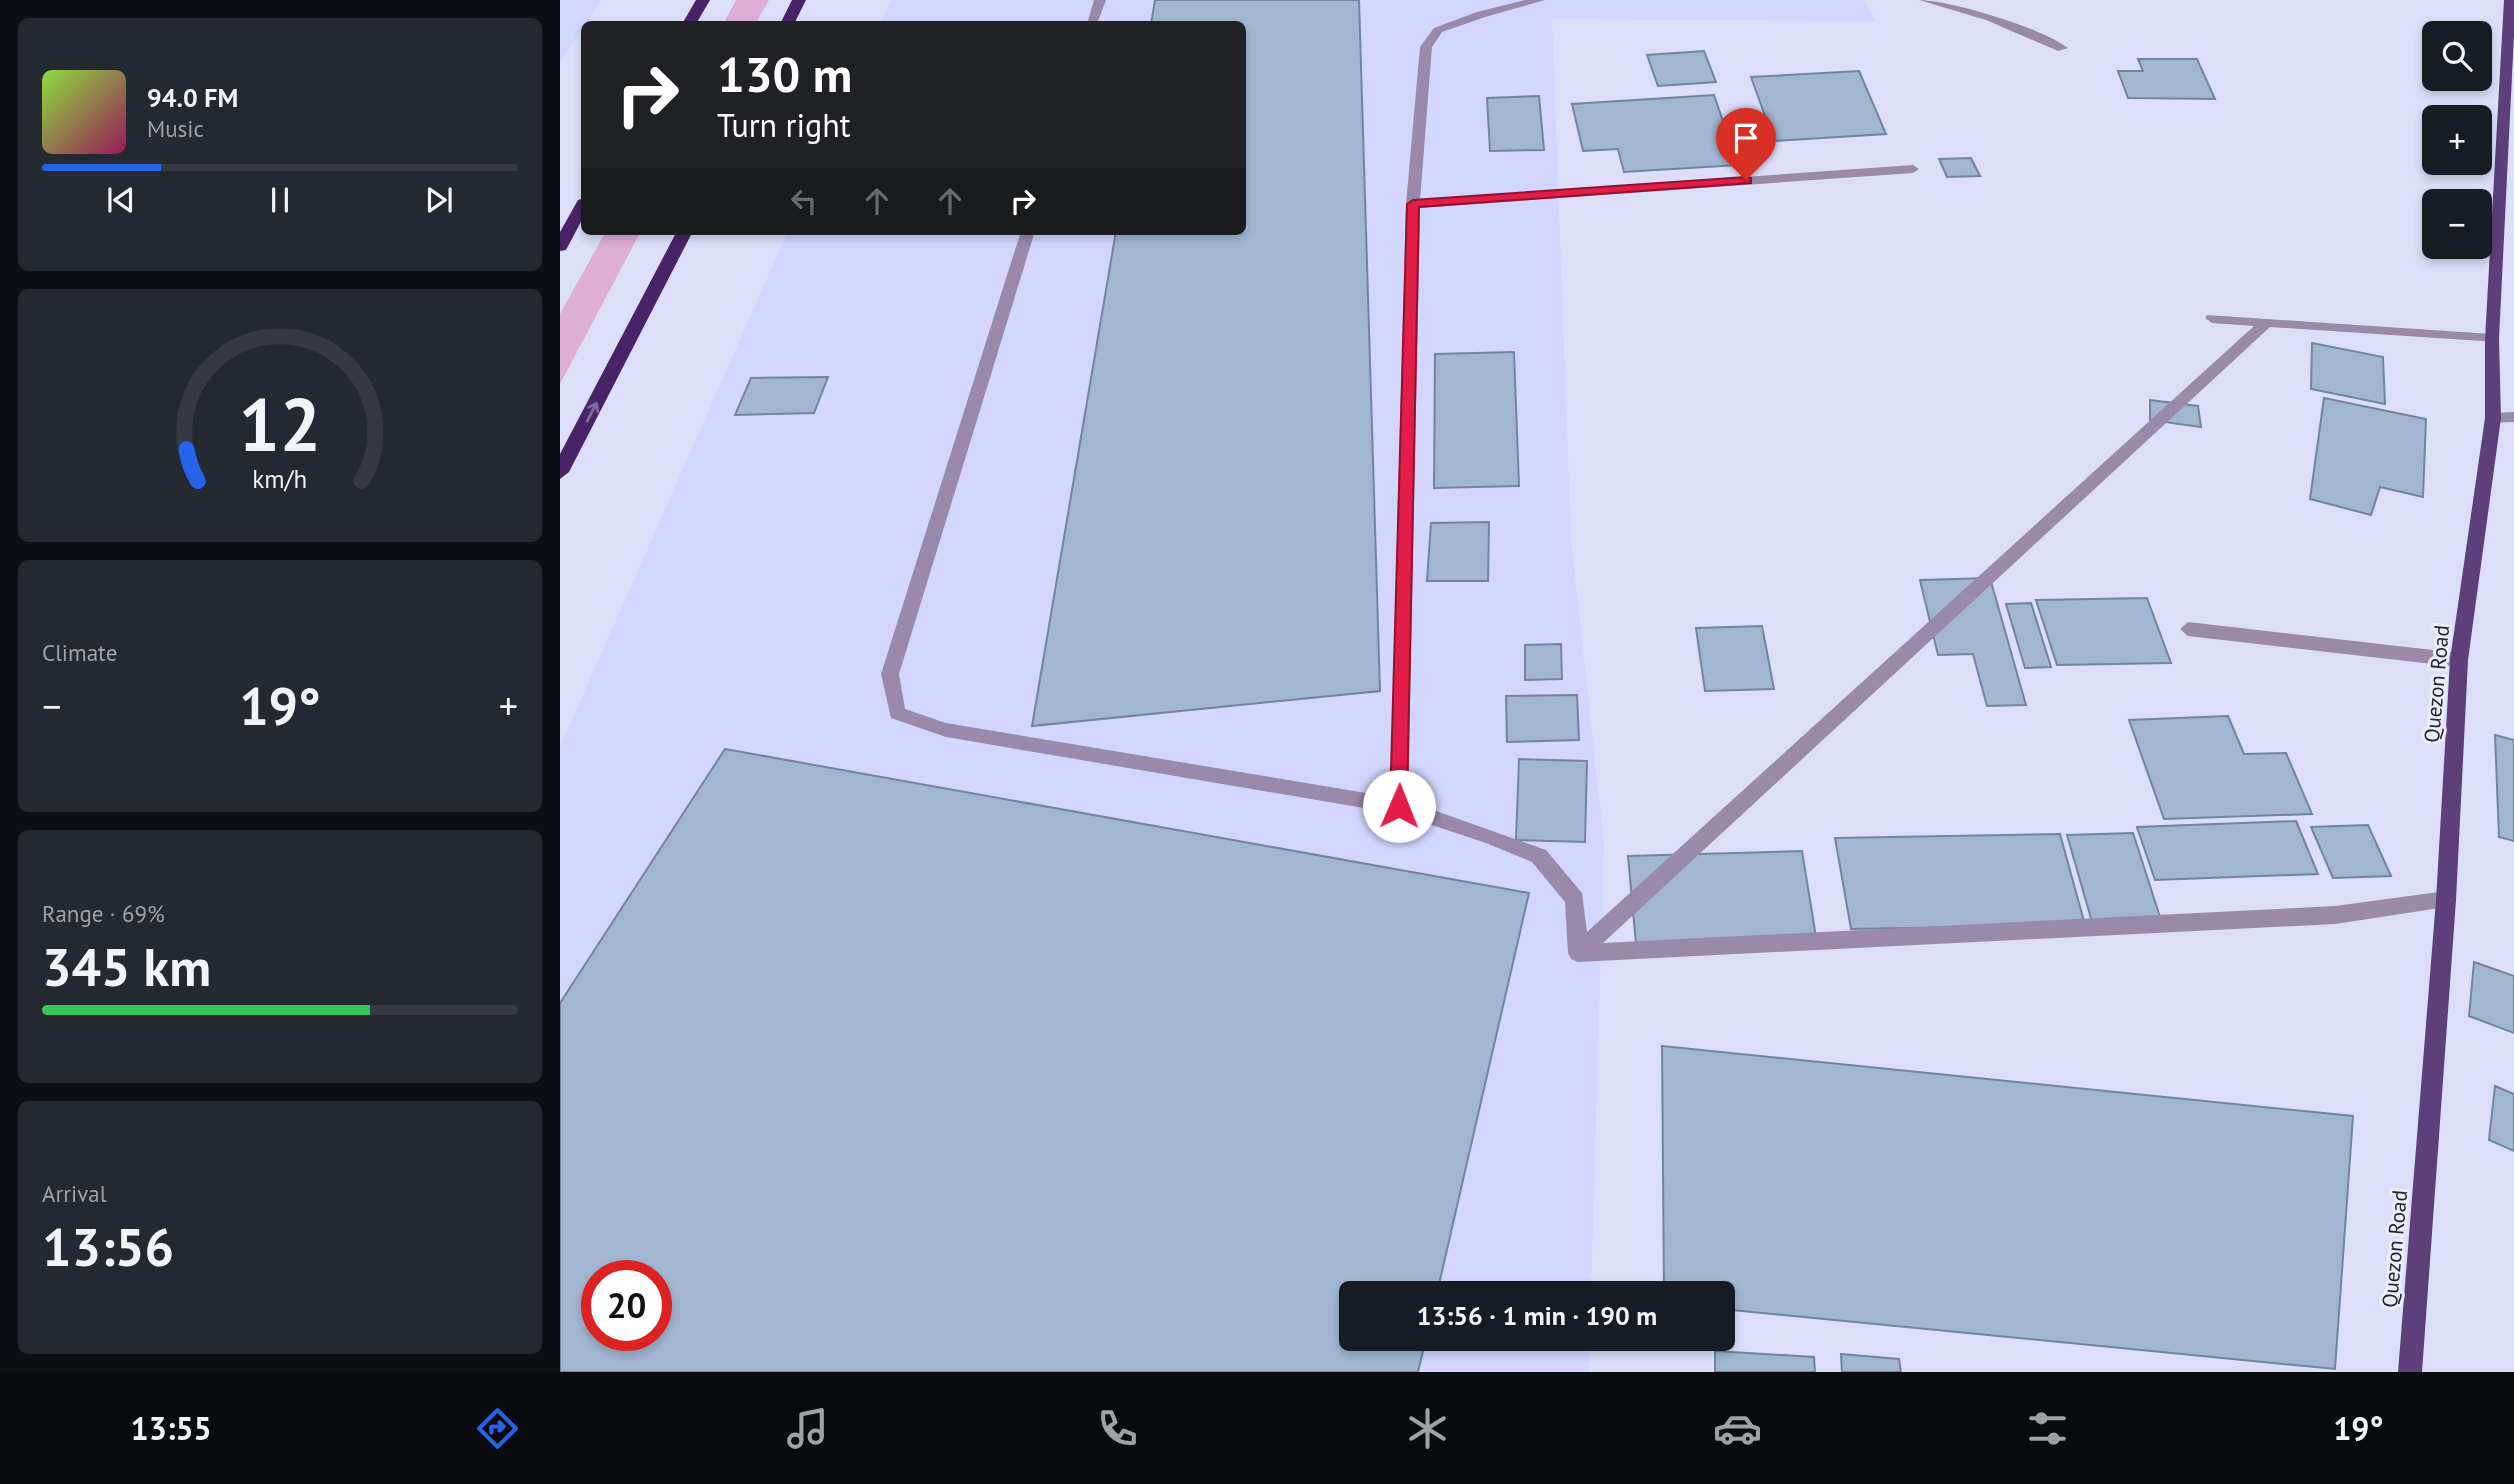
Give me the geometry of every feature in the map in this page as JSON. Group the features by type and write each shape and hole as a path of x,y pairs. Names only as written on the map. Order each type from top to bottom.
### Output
{"highway":[{"path":"690,21 703,0"},
{"path":"788,21 799,0"},
{"path":"560,246 581,208"},
{"path":"560,472 683,235"}],"main road":[{"name":"Quezon Road","path":"2410,1372 2446,900 2459,660 2493,418 2492,339 2510,0"}],"lane":[{"path":"1093,21 1100,0"},
{"path":"1399,806 1413,204 1426,47 1438,30 1480,14 1539,0"},
{"path":"1925,0 1990,18 2062,47"},
{"path":"1413,204 1913,169"},
{"path":"1027,235 890,674 897,713 946,730 1399,806 1539,856 1575,899 1578,953"},
{"path":"2212,318 2492,339"},
{"path":"1578,953 2266,323"},
{"path":"2493,418 2514,417"},
{"path":"2188,629 2459,660"},
{"path":"1578,953 2335,915 2446,900"}],"shaded area":[{"path":"560,0 602,0 588,21 581,21 581,31 560,62"},
{"path":"736,0 769,0 757,21 725,21"},
{"path":"891,0 1864,0 1876,21 1552,19 1571,539 1604,842 1591,1281 1339,1281 1339,1351 1590,1351 1589,1372 560,1372 560,747 786,235 1246,235 1246,21 881,21"},
{"path":"604,235 639,235 560,384 560,314"}],"building":[{"path":"1155,0 1359,0 1380,691 1032,726 1115,235 1246,235 1246,21 1152,21"},
{"path":"1704,51 1716,82 1658,86 1647,55"},
{"path":"2138,59 2197,59 2215,99 2128,98 2118,71 2143,71"},
{"path":"1859,71 1886,134 1774,141 1751,77"},
{"path":"1714,95 1738,165 1624,172 1618,149 1583,151 1572,104"},
{"path":"1539,96 1544,150 1490,151 1487,98"},
{"path":"1971,158 1980,176 1947,177 1939,159"},
{"path":"2312,343 2383,357 2385,404 2311,389"},
{"path":"1514,352 1519,486 1434,488 1435,354"},
{"path":"828,377 814,413 735,415 751,378"},
{"path":"2324,398 2426,419 2423,497 2380,487 2371,515 2310,499"},
{"path":"2150,400 2198,406 2201,427 2150,420"},
{"path":"1489,522 1488,581 1427,581 1431,523"},
{"path":"1990,578 2026,705 1987,706 1973,654 1938,655 1920,580"},
{"path":"2147,598 2171,663 2057,665 2036,600"},
{"path":"2031,603 2051,667 2025,668 2006,604"},
{"path":"1762,626 1774,689 1705,691 1696,628"},
{"path":"1561,644 1562,679 1525,680 1525,645"},
{"path":"1577,695 1579,740 1507,742 1506,696"},
{"path":"2228,716 2244,754 2286,753 2312,814 2164,819 2129,720"},
{"path":"2495,735 2514,740 2514,841 2499,837"},
{"path":"725,749 1529,893 1440,1281 1339,1281 1339,1351 1423,1351 1418,1372 560,1372 560,1003"},
{"path":"1519,759 1587,761 1585,842 1516,840"},
{"path":"2296,821 2318,874 2155,880 2137,827"},
{"path":"2368,825 2391,876 2333,878 2311,827"},
{"path":"2133,833 2161,920 2092,922 2067,835"},
{"path":"2060,834 2085,925 1851,929 1835,838"},
{"path":"1802,851 1816,937 1636,944 1628,856"},
{"path":"2474,962 2514,976 2514,1033 2469,1016"},
{"path":"1662,1046 2353,1116 2335,1369 1735,1310 1735,1281 1664,1281"},
{"path":"2495,1086 2514,1094 2514,1151 2489,1140"},
{"path":"1715,1351 1814,1357 1815,1372 1715,1372"},
{"path":"1841,1354 1899,1359 1901,1372 1842,1372"}],"route":[{"path":"1399,806 1413,204 1746,180"}]}
